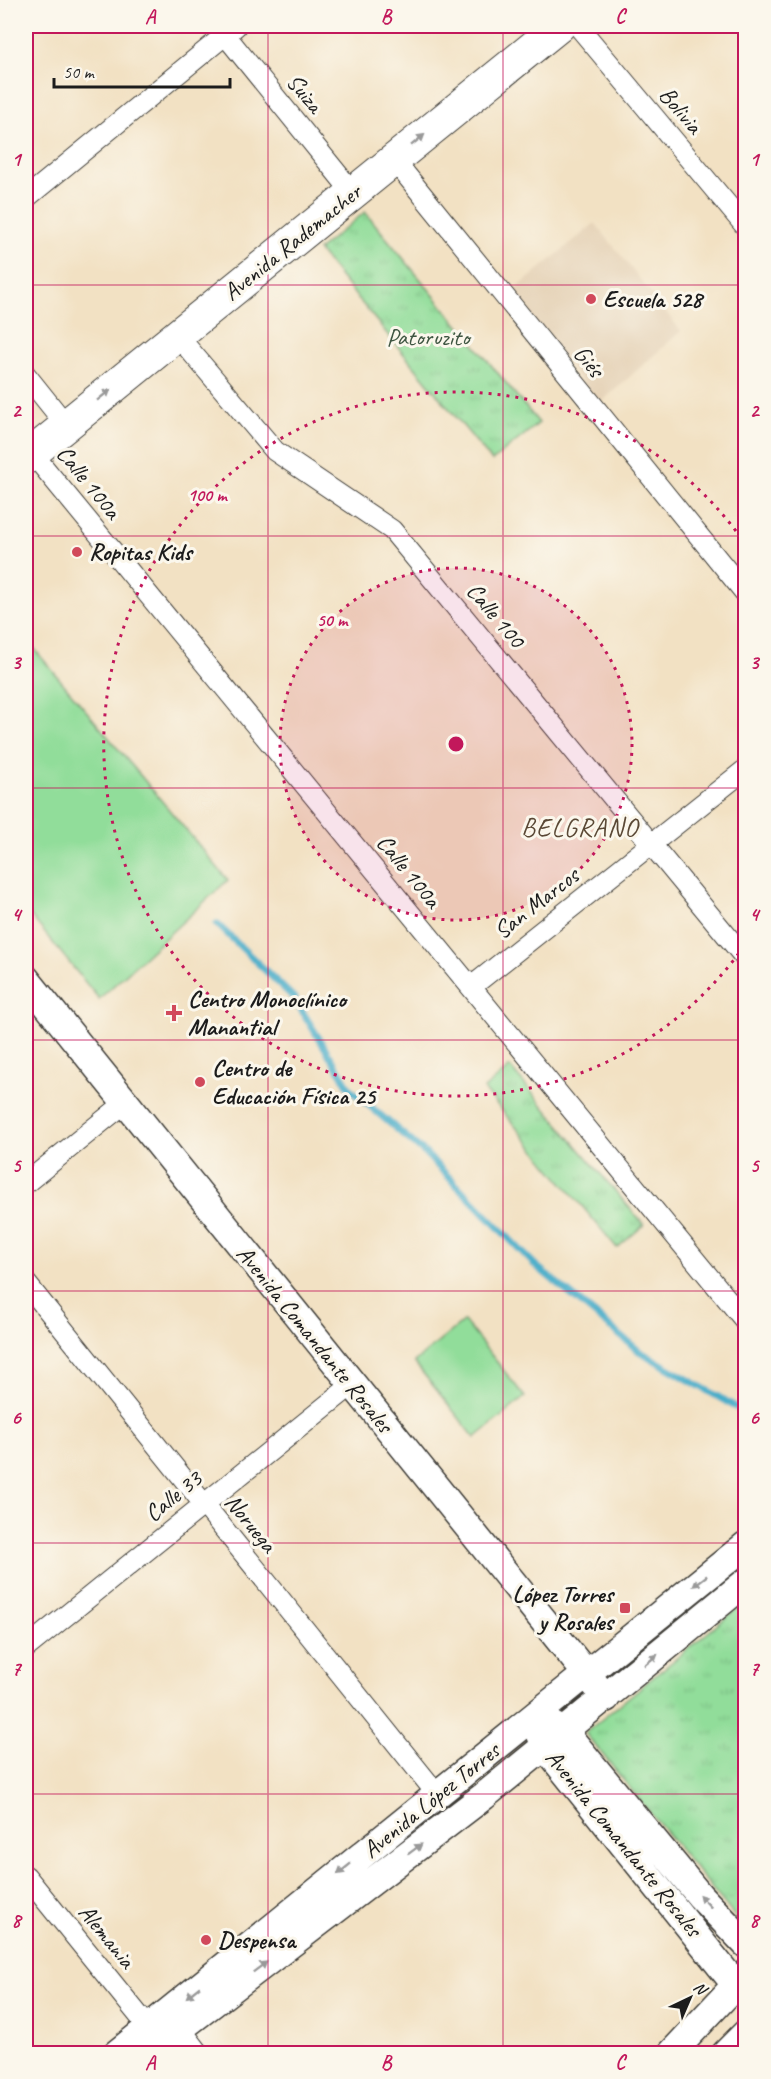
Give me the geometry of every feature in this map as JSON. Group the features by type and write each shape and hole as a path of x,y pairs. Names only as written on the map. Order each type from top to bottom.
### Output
{"main road":[{"name":"Avenida Rademacher","path":"29,456 559,26"},
{"name":"Avenida Comandante Rosales","path":"26,979 606,1698"},
{"name":"Avenida López Torres","path":"148,2041 437,1794 746,1545"},
{"name":"Avenida López Torres","path":"116,2054 180,2028 555,1739 746,1582"},
{"name":"Avenida Comandante Rosales","path":"535,1717 746,1944"},
{"name":"Avenida Comandante Rosales","path":"555,1739 740,1979"},
{"path":"671,2054 740,1979"},
{"path":"726,2054 746,2033"}],"street":[{"name":"Bolivia","path":"578,26 746,226"},
{"name":"Suiza","path":"226,28 353,193"},
{"path":"26,198 226,28"},
{"name":"Giés","path":"394,160 746,594"},
{"name":"Calle 100","path":"177,335 275,451 392,530 746,960"},
{"path":"26,375 66,425"},
{"name":"Calle 100a","path":"29,456 471,987 746,1322"},
{"name":"San Marcos","path":"471,987 746,769"},
{"path":"26,1182 125,1103"},
{"name":"Noruega","path":"26,1283 437,1794"},
{"name":"Calle 33","path":"26,1648 353,1384"},
{"name":"Alemania","path":"26,1876 148,2041"},
{"path":"180,2028 200,2054"}],"shaded area":[{"path":"595,223 681,331 599,404 512,292"}],"green space":[{"name":"Patoruzito","path":"365,212 539,423 492,461 318,250"},
{"path":"26,639 228,880 99,999 26,910"},
{"path":"510,1067 644,1225 617,1248 484,1089"},
{"path":"464,1321 525,1397 475,1438 414,1362"},
{"path":"745,1602 745,1929 585,1733"}],"waterway":[{"path":"217,924 294,998 351,1090 425,1153 535,1265 639,1351 746,1413"}],"place":[{"name":"Escuela 528","path":"591,299"},
{"name":"Ropitas Kids","path":"77,552"},
{"name":"Centro Monoclínico Manantial","path":"174,1013"},
{"name":"Centro de Educación Física 25","path":"200,1082"},
{"name":"López Torres y Rosales","path":"625,1608"},
{"name":"Despensa","path":"206,1940"}],"district":[{"name":"BELGRANO","path":"580,827"}]}
